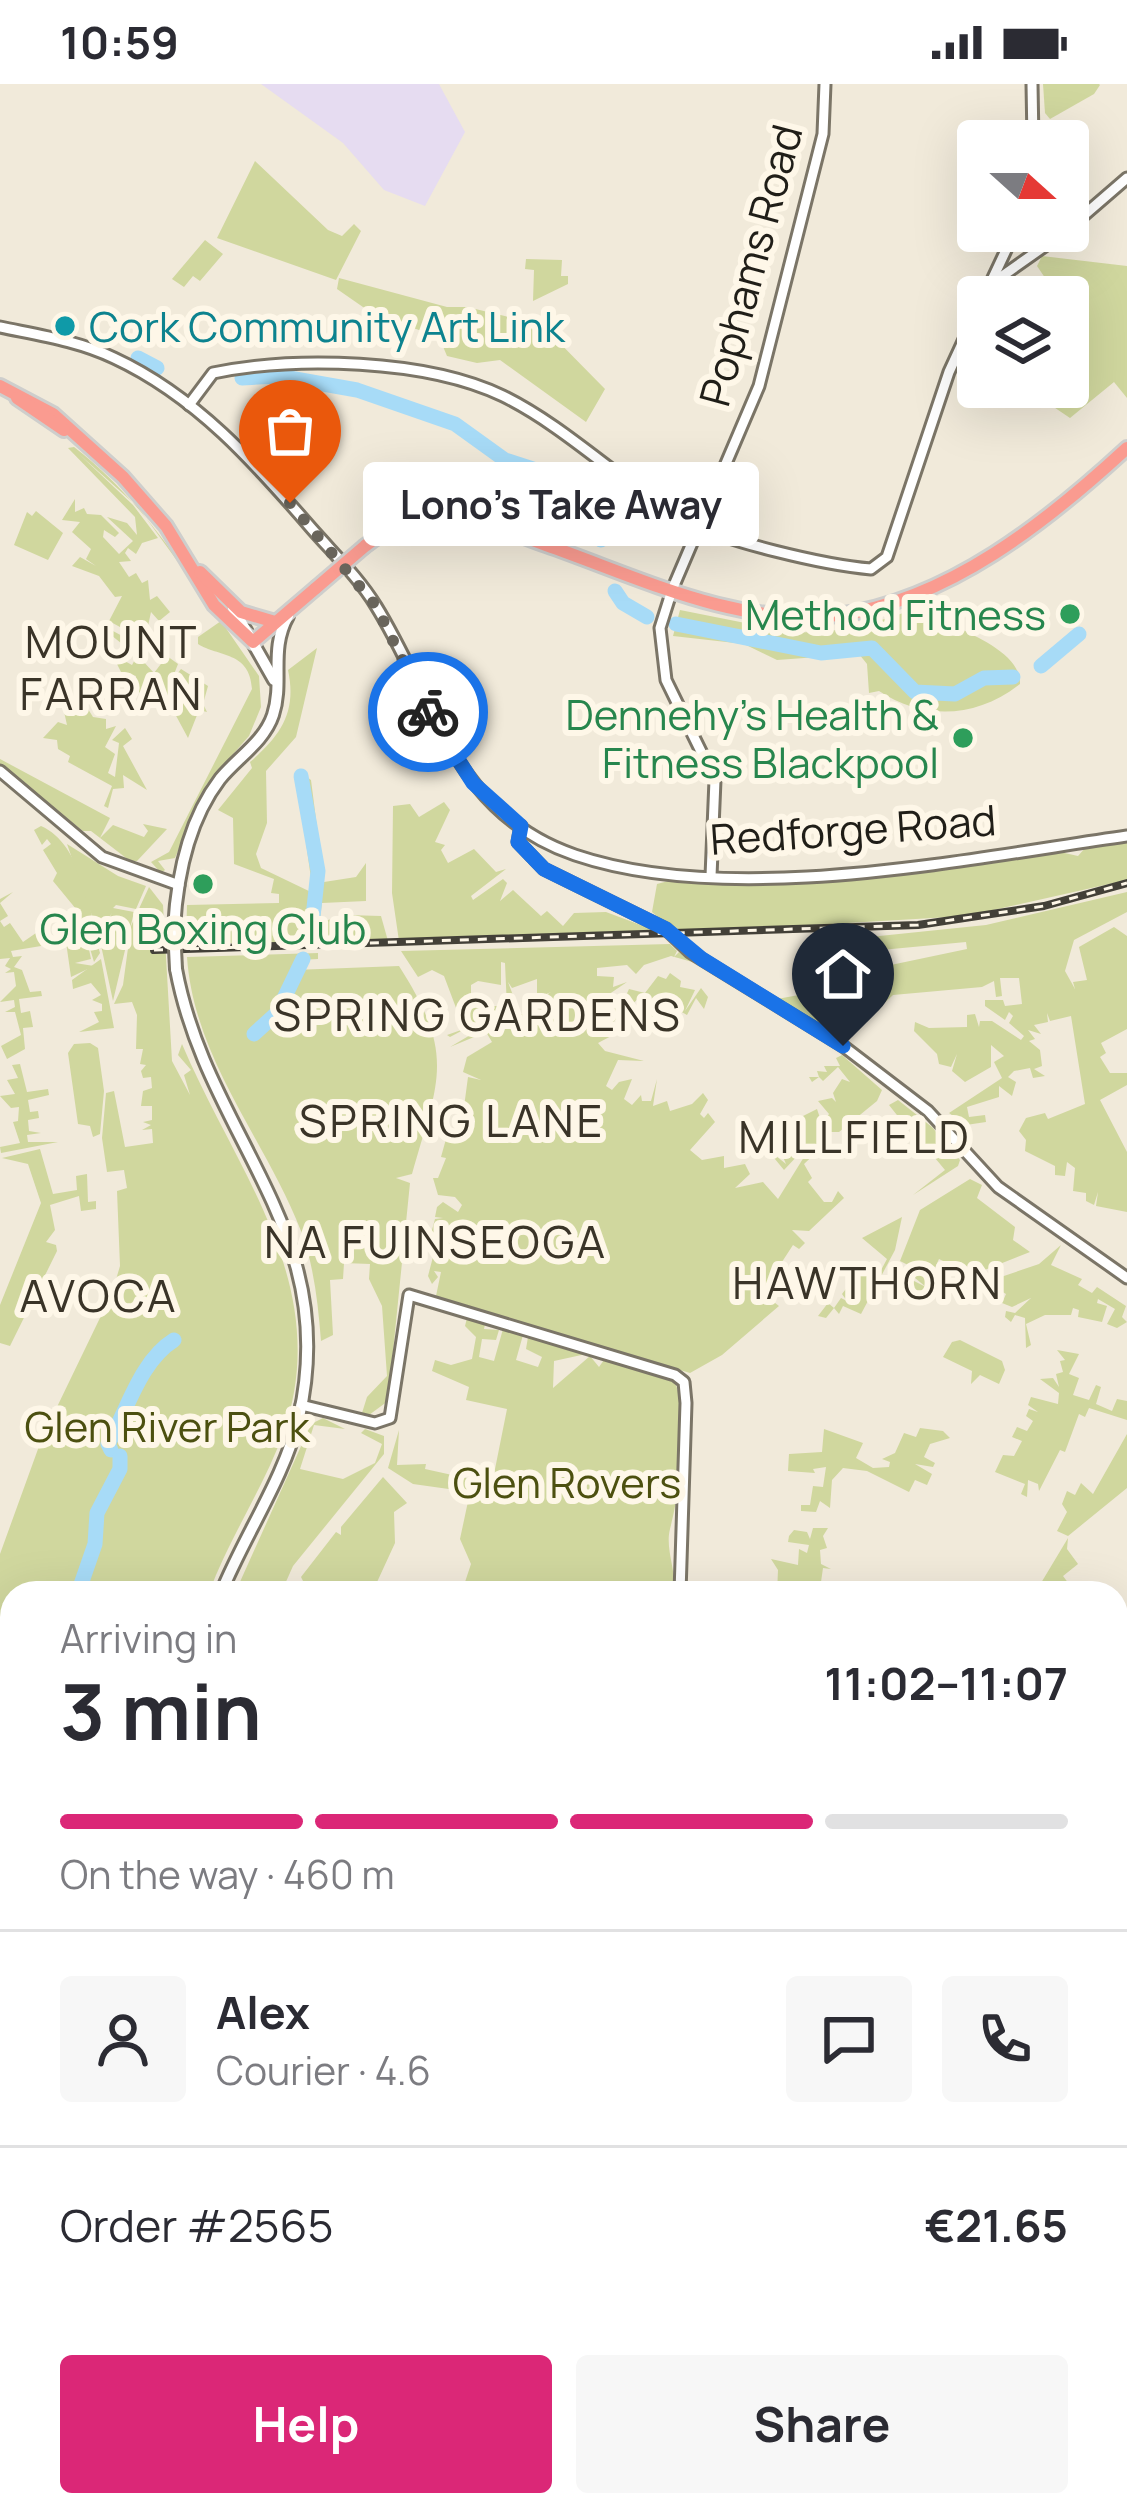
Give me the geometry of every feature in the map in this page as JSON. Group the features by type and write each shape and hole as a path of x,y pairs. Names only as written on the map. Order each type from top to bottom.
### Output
{"highway":[{"path":"5,389 42,406 146,501 194,567 214,605 253,642 364,546 416,520 461,518 671,590 779,616 832,615 885,604 969,567 1071,496 1127,448"},
{"path":"194,567 248,616 275,622"}],"main road":[{"path":"231,604 276,683"},
{"path":"227,1581 275,1480 301,1405 308,1330 302,1278 280,1212 201,1058 176,969 174,928 178,885 195,823 220,780 267,729 276,683 274,646 290,611"}],"street":[{"name":"Pophams Road","path":"711,876 715,780 660,659 661,628 671,590 759,386 823,134 826,84"},
{"path":"1033,84 1033,120"},
{"path":"1089,211 1127,178"},
{"path":"995,276 1006,252"},
{"path":"1002,276 1038,252"},
{"path":"1001,264 1024,261"},
{"path":"0,327 86,347 130,367 189,404 242,449 380,612 466,774 521,826 518,842 537,864 644,917 859,1057 928,1111 998,1187 1127,1278"},
{"path":"189,404 209,376 333,363 412,371 480,387 519,405 699,526 817,560 879,567 957,355"},
{"path":"0,771 103,857 178,885"},
{"name":"Redforge Road","path":"521,826 595,861 711,876 788,876 1127,836"},
{"path":"301,1405 367,1422 390,1418 409,1295 614,1354 684,1382 680,1581"}],"shaded area":[{"path":"261,84 439,84 465,132 425,206 384,190 343,143"}],"green space":[{"path":"1043,84 1100,85 1094,94 1050,119 1045,113"},
{"path":"255,161 328,230 342,236 354,224 361,231 336,280 217,238"},
{"path":"205,240 223,254 200,281 193,276 184,287 172,279"},
{"path":"1042,256 1127,266 1127,398 1114,382 1089,402 1089,276 1044,276 1037,266"},
{"path":"526,259 562,260 561,276 568,276 568,284 533,301 534,270 525,269"},
{"path":"339,278 447,307 467,307 542,325 605,389 586,422 500,360 477,363 447,356 439,337 373,314 337,289"},
{"path":"1055,408 1082,408 1070,418"},
{"path":"74,447 132,501 79,454 133,505 158,538 142,543 136,554 128,548 125,553 131,561 119,562 129,577 136,573 142,583 148,580 150,600 157,596 170,612 159,621 151,612 141,659 154,673 167,656 178,664 171,682 181,669 208,686 203,704 207,712 199,710 188,738 160,686 135,694 131,703 136,676 121,672 117,664 121,659 132,665 137,656 111,635 113,631 139,645 142,639 109,621 122,596 115,597 99,576 72,566 80,557 96,566 86,559 91,549 72,532 80,522 62,520 75,499 75,512 84,508 87,514 101,515 119,533 115,537 104,530 103,537 119,554 133,541 107,517 127,523 137,535 135,517 68,448"},
{"path":"504,472 540,483 552,511 574,528 519,516 498,497"},
{"path":"36,511 63,533 48,560 14,545 27,512 32,516"},
{"path":"146,519 180,562 210,606"},
{"path":"916,609 939,624 959,622 957,627 998,650 1014,665 1020,684 986,704 931,711 879,691 869,693 867,664 859,654 777,660 744,644 673,636 680,610 795,633 853,629"},
{"path":"221,621 259,676 261,707 249,736 206,785 175,858 158,861 165,870 161,873 151,862 169,852 252,689 239,661 198,644 198,637"},
{"path":"317,648 296,737 266,771 267,823 256,854 261,868 313,893 297,778 304,775 311,780 324,882 356,877 366,863 366,901 322,903 317,943 186,943 187,905 279,903 279,894 271,893 274,879 234,864 233,818 218,810 284,722 290,698 288,670"},
{"path":"70,703 72,709 75,705 76,710 88,709 93,717 106,719 106,729 116,726 105,747 115,754 108,773 115,777 119,743 112,740 125,728 132,739 123,746 147,790 123,775 124,788 113,789 108,808 104,806 112,786 68,762 70,756 58,749 57,740 43,738 58,722 67,725 63,707"},
{"path":"0,759 110,818 100,838 83,831 0,765"},
{"path":"444,802 450,810 435,842 445,845 441,850 448,863 474,849 496,872 506,869 471,896 473,900 503,879 507,883 500,901 513,890 541,916 547,911 563,926 574,913 606,912 662,933 399,941 392,893 393,806 410,804 419,817"},
{"path":"143,824 167,829 137,861 130,861 100,838 113,825 144,837 148,831"},
{"path":"41,826 55,835 75,864 100,953 94,962 86,935 91,959 75,963 94,966 71,977 65,935 72,944 71,934 86,930 64,933 57,917 76,909 53,881 57,873 43,850 51,844 47,839 42,845 34,830"},
{"path":"1127,842 1127,880 967,916 677,933 652,912 657,884 672,880 799,883 1060,852 1078,856 1086,847"},
{"path":"67,844 118,876 146,886 136,909 113,908 134,912 113,1001 99,936 112,913 98,933"},
{"name":"Glen River Park","path":"149,887 163,905 172,1061 190,1095 184,1075 191,1070 178,1055 182,1044 272,1232 288,1279 297,1329 296,1380 275,1454 214,1581 0,1581 0,1554 42,1438 112,1293 120,1266 117,1191 127,1188 124,1170 107,1172 102,1138 106,1093 114,1091 125,1147 153,1143 152,1129 142,1130 151,1125 143,1122 152,1120 152,1106 141,1106 143,1091 152,1088 151,1077 143,1078 141,1071 146,1065 140,1064 143,1049 136,1049 137,1015 132,1002 114,1004 123,985 131,926"},
{"path":"1127,892 1127,912 1074,940 1065,971 1075,989 1073,982 1087,980 1079,947 1114,927 1127,936 1127,1029 1101,1043 1106,1053 1100,1057 1110,1073 1127,1073 1127,1085 1100,1100 1127,1152 1127,1212 1096,1206 1098,1192 1094,1205 1086,1201 1086,1193 1073,1191 1075,1168 1067,1162 1065,1176 1055,1175 1055,1166 1025,1151 1026,1140 1019,1131 1026,1118 1045,1113 1048,1119 1085,1104 1071,1016 1050,1021 1047,1013 1048,1022 1034,1025 1041,1034 1028,1030 1035,1039 1029,1041 1040,1050 1042,1066 1034,1069 1045,1076 1033,1078 1030,1068 1014,1071 1008,1077 1016,1082 1012,1096 999,1086 999,1097 967,1107 969,1117 985,1115 986,1122 966,1125 949,1113 1002,1078 994,1062 1004,1056 991,1045 991,1067 965,1082 952,1071 957,1054 951,1067 939,1064 937,1054 914,1031 915,1022 929,1028 967,1027 967,1015 975,1014 979,1027 980,1021 992,1021 1021,1040 1024,1036 1009,1023 1013,1016 1009,1012 1005,1020 985,1006 985,1000 1003,1000 1005,1006 1022,1004 1019,978 1000,978 1002,996 996,997 994,981 982,987 893,995 846,1039 777,999 892,978 886,966 967,949 966,942 828,955 807,951 805,943 854,944 860,938 986,925"},
{"path":"347,915 381,916 388,941 322,943 324,921"},
{"path":"0,921 4,927 10,923 23,942 36,933 41,946 11,951 13,957 22,956 14,967 22,970 30,992 41,991 42,996 19,999 21,1013 30,1011 33,1027 23,1028 25,1049 7,1059 1,1046 21,1035 15,1012 5,1012 15,1007 14,1000 0,1002 16,986 14,972 5,973 11,969 5,966 10,958 0,959"},
{"name":"Glen Rovers","path":"670,944 677,951 674,957 644,965 636,974 627,965 597,968 597,976 614,977 613,987 627,982 599,1001 603,1006 594,1015 601,1022 619,1005 623,1013 613,1022 615,1034 598,1043 605,1051 644,1061 618,1060 606,1086 612,1090 619,1082 632,1079 624,1099 632,1105 641,1095 642,1101 651,1101 657,1079 653,1106 667,1101 670,1111 692,1104 703,1093 708,1100 700,1114 704,1118 708,1113 715,1122 690,1150 702,1160 724,1156 724,1168 745,1164 750,1174 735,1188 763,1182 778,1199 804,1157 800,1153 784,1170 765,1147 786,1164 778,1145 798,1129 793,1121 817,1109 822,1124 829,1114 818,1101 832,1098 836,1102 833,1093 842,1079 850,1082 838,1067 823,1081 819,1077 817,1071 827,1072 824,1066 840,1066 836,1058 842,1055 882,1090 877,1101 839,1132 825,1132 823,1146 804,1164 812,1178 808,1182 824,1202 832,1202 838,1191 844,1198 809,1231 792,1230 805,1243 799,1249 793,1245 778,1268 784,1269 770,1290 762,1293 779,1306 722,1355 690,1373 436,1296 441,1272 434,1271 438,1277 432,1284 428,1276 434,1253 429,1250 441,1245 429,1241 435,1219 443,1218 435,1217 437,1207 443,1202 458,1212 462,1205 455,1197 438,1195 433,1178 438,1178 446,1158 441,1157 446,1139 454,1141 471,1112 464,1107 468,1077 481,1080 463,1072 467,1057 492,1042 486,1032 450,1047 494,1021 550,1007 538,1000 551,992 537,998 537,979 512,988 508,982 514,998 507,1008 505,963 501,962 501,985 478,981 471,985 471,999 481,1006 497,1006 497,1012 450,1037 447,1035 464,1029 444,976 432,970 418,977 401,951"},
{"path":"318,953 318,959 298,960 294,970 399,966 429,1023 435,1046 435,1090 412,1174 396,1178 410,1183 388,1401 369,1415 362,1413 367,1397 387,1376 382,1306 369,1279 370,1264 344,1263 343,1279 330,1280 333,1335 321,1341 315,1285 301,1231 217,1064 192,994 187,957"},
{"path":"101,959 114,1028 79,1032 99,1022 94,1012 102,1011 102,1004 92,1000 101,995 91,983 73,989 72,980"},
{"path":"670,973 681,981 680,987 695,990 685,1011 701,988 708,997 704,1009 696,998 687,1015 678,1010 682,1026 675,1035 660,1015 652,1019 640,997 628,1008 623,1002 629,989 645,993 658,976 666,979"},
{"path":"90,1043 98,1048 104,1091 100,1134 93,1137 90,1126 78,1124 68,1053 74,1044"},
{"path":"20,1064 27,1092 48,1089 49,1095 28,1100 30,1112 38,1111 39,1118 28,1120 29,1131 41,1133 27,1135 28,1142 58,1142 1,1153 0,1147 20,1143 13,1122 18,1121 19,1107 11,1108 0,1096 15,1094 7,1080 18,1078 12,1065"},
{"path":"898,1100 932,1127 960,1160 958,1166 913,1195 945,1170 889,1105"},
{"path":"40,1149 53,1194 77,1190 76,1176 87,1174 88,1202 96,1201 96,1209 81,1211 79,1196 50,1205 55,1230 46,1242 56,1245 57,1251 10,1346 0,1343 0,1305 41,1203 28,1164 2,1158"},
{"path":"970,1179 982,1185 977,1198 1015,1227 1013,1240 1030,1252 972,1275 939,1259 934,1270 941,1274 937,1282 929,1280 936,1285 927,1303 907,1285 910,1279 926,1287 915,1278 918,1270 900,1261 920,1210"},
{"path":"902,1217 895,1250 861,1314 843,1306 839,1314 834,1308 841,1298 847,1301 842,1294 858,1273 868,1275 874,1268 880,1272 887,1259 862,1238"},
{"path":"1061,1245 1051,1265 1082,1279 1078,1285 1092,1293 1097,1287 1126,1306 1122,1317 1127,1322 1117,1328 1107,1324 1115,1309 1098,1299 1097,1303 1107,1306 1102,1322 1078,1317 1079,1310 1073,1308 1071,1315 1045,1315 1026,1324 1031,1345 1026,1348 1025,1318 1015,1315 1011,1322 1005,1317 1006,1311 1015,1313 1031,1298 1012,1307 1002,1303 1006,1294 986,1282 1039,1264"},
{"path":"828,1303 834,1308 826,1318 818,1316"},
{"path":"467,1318 485,1324 484,1329 499,1330 496,1340 482,1339 479,1357 494,1361 503,1329 523,1335 516,1360 538,1367 542,1357 526,1349 528,1337 586,1354 554,1361 553,1388 590,1356 599,1367 606,1357 674,1381 683,1435 669,1536 674,1581 465,1581 471,1564 460,1539 470,1492 413,1484 388,1468 399,1430 397,1465 426,1464 425,1469 484,1482 494,1474 507,1409 466,1400 469,1387 432,1371 435,1360 451,1365 472,1359 476,1337 465,1326"},
{"path":"960,1340 1002,1361 1005,1370 999,1384 980,1375 971,1384 972,1371 943,1357 952,1342"},
{"path":"1057,1350 1079,1354 1069,1374 1079,1378 1073,1395 1089,1400 1096,1385 1101,1387 1096,1404 1112,1411 1117,1399 1127,1401 1127,1420 1089,1408 1085,1417 1079,1414 1065,1452 1060,1450 1039,1491 1038,1484 1028,1480 1027,1497 1021,1494 1025,1484 995,1472 1003,1455 1014,1456 1022,1441 1012,1437 1017,1427 1027,1431 1033,1421 1026,1416 1029,1409 1038,1412 1028,1405 1031,1397 1058,1404 1059,1393 1040,1379 1053,1378 1059,1387 1056,1374 1063,1372 1060,1361 1065,1360"},
{"path":"323,1418 345,1429 314,1425 300,1469 343,1479 375,1463 382,1444 361,1433 365,1429 384,1436 384,1454 293,1566 286,1581 240,1581 311,1424"},
{"path":"920,1428 943,1431 950,1438 930,1444 924,1457 935,1463 933,1467 915,1464 932,1474 927,1485 915,1480 909,1492 867,1471 843,1468 832,1480 830,1508 820,1501 816,1512 801,1511 801,1505 810,1505 813,1486 823,1487 826,1467 813,1469 815,1473 788,1471 789,1454 822,1452 824,1429 863,1443 856,1458 873,1468 889,1467 890,1462 882,1459 895,1453 904,1433 916,1437"},
{"path":"1127,1434 1127,1488 1068,1536 1057,1531 1067,1512 1062,1504 1067,1491 1075,1495 1081,1483 1093,1494"},
{"path":"383,1477 407,1503 394,1512 395,1543 378,1581 303,1581 301,1577 336,1532 341,1535 341,1527"},
{"path":"813,1528 828,1528 823,1536 827,1548 820,1550 821,1564 831,1569 823,1568 821,1581 778,1581 771,1559 798,1565 799,1549 807,1553 809,1545 788,1542 789,1536 794,1530 807,1532 810,1539"},
{"path":"1068,1538 1067,1549 1078,1564 1063,1576 1067,1581 1042,1581"}],"waterway":[{"path":"138,358 157,368"},
{"path":"242,378 278,376 357,390 455,424 505,460 542,472 560,505 577,512 601,540"},
{"path":"615,591 623,603 647,617"},
{"path":"676,624 821,653 872,648 915,692 955,694 984,678 1013,677"},
{"path":"1041,666 1079,634"},
{"path":"301,776 318,871 311,935"},
{"path":"254,1034 277,1013 303,959"},
{"path":"111,1450 108,1444 143,1373 174,1340"},
{"path":"82,1581 95,1544 97,1513 120,1469 120,1456"}],"railway":[{"path":"154,950 918,925 1044,906 1127,883"}],"way so far":[{"path":"290,503 376,606 428,712"}],"place":[{"name":"Cork Community Art Link","path":"65,326"},
{"name":"Lono's Take Away","path":"290,503"},
{"name":"Method Fitness","path":"1070,614"},
{"name":"Dennehy's Health & Fitness Blackpool","path":"963,738"},
{"name":"Glen Boxing Club","path":"203,884"}],"district":[{"name":"MOUNT FARRAN","path":"112,667"},
{"name":"SPRING GARDENS","path":"478,1014"},
{"name":"SPRING LANE","path":"452,1120"},
{"name":"MILLFIELD","path":"855,1136"},
{"name":"NA FUINSEOGA","path":"436,1241"},
{"name":"HAWTHORN","path":"868,1282"},
{"name":"AVOCA","path":"99,1295"}],"route":[{"path":"428,712 473,783 521,826 518,842 537,864 666,929 702,959 843,1046"}]}
